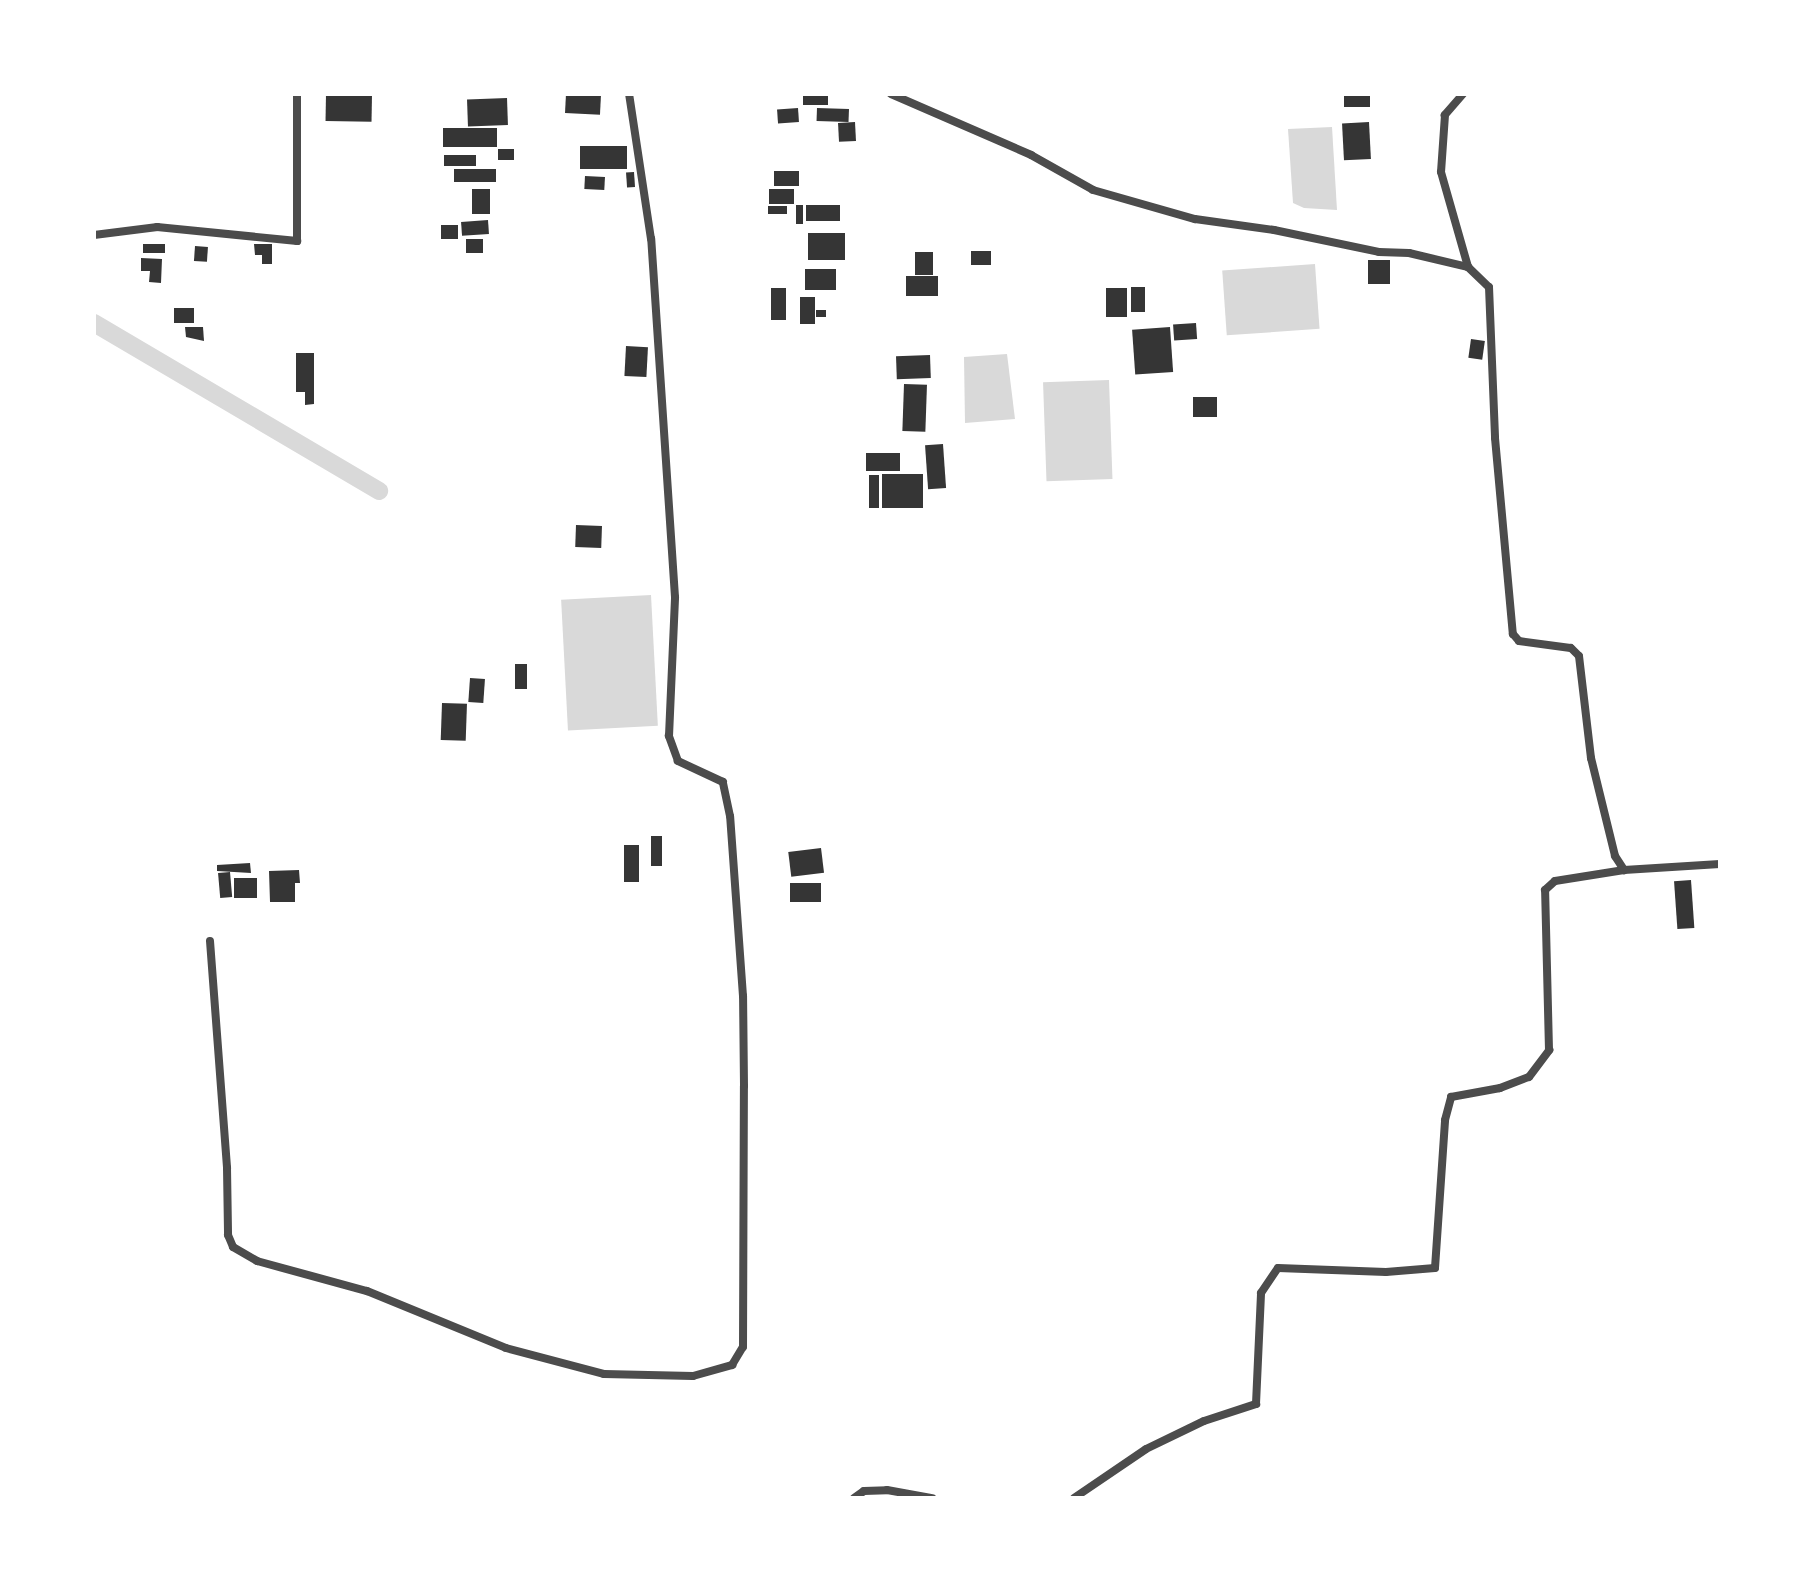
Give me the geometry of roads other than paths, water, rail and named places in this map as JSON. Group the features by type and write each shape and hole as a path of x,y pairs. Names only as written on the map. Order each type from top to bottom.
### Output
{"street":[{"path":"94,235 157,227 297,241 297,94"},
{"path":"210,941 227,1168 228,1235 233,1247 257,1261 367,1291 506,1348 604,1374 693,1376 732,1365 743,1347 744,1086 743,996 730,816 723,782 678,761 669,736 675,597 651,239 629,94"},
{"path":"891,94 1031,155 1093,190 1195,219 1274,230 1379,252 1409,253 1468,267 1489,287 1495,438 1513,634 1519,641 1571,648 1579,656 1591,758 1615,856 1624,870"},
{"path":"1463,94 1445,115 1441,172 1468,267"},
{"path":"1074,1498 1146,1449 1204,1421 1256,1404 1261,1293 1278,1268 1386,1272 1435,1268 1445,1120 1451,1097 1500,1088 1529,1077 1549,1050 1545,890 1555,881 1624,870 1720,864"},
{"path":"854,1498 864,1491 887,1490 932,1498"}],"waterway":[{"path":"94,323 379,491"}]}
